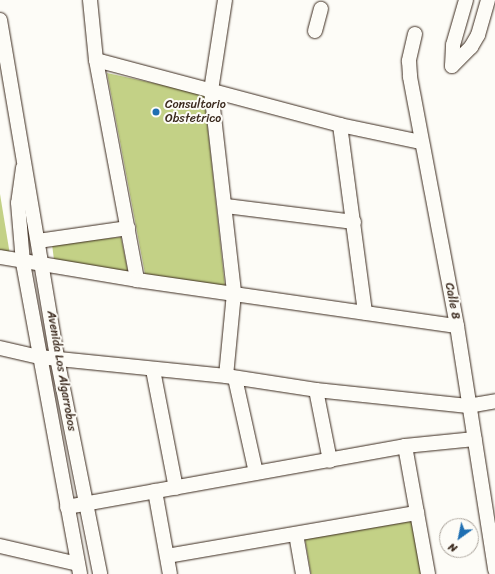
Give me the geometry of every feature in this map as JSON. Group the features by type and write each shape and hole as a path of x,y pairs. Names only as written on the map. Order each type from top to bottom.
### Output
{"street":[{"path":"90,0 96,60 137,280"},
{"path":"225,0 211,90 226,206 234,292 231,377 256,473"},
{"path":"466,0 453,45 452,66 471,47 478,35 488,0"},
{"path":"315,31 321,9"},
{"name":"Avenida Los Algarrobos","path":"0,20 23,167 42,263 57,358 100,574"},
{"name":"Calle 8","path":"415,34 409,68 421,142 457,326 468,406 475,439 495,570"},
{"path":"96,60 340,125 421,142"},
{"path":"340,125 365,312"},
{"name":"Avenida Los Algarrobos","path":"23,167 18,203 23,263 79,569"},
{"path":"226,206 354,222"},
{"path":"38,241 128,228"},
{"path":"0,257 23,263 42,263 137,280 234,292 457,326"},
{"path":"0,348 39,357 231,377 316,390 468,406 495,401"},
{"path":"153,370 176,488"},
{"path":"316,390 330,461"},
{"path":"67,507 330,461 406,446 475,439"},
{"path":"406,446 428,574"},
{"path":"155,491 170,574"},
{"path":"167,556 417,513"},
{"path":"296,534 303,574"},
{"path":"0,546 79,569"}],"green space":[{"path":"107,73 204,94 225,286 145,274"},
{"path":"0,194 10,255 0,253"},
{"path":"121,237 128,272 54,260 52,244"},
{"path":"412,521 421,574 311,574 305,539"}],"place":[{"name":"Consultorio Obstetrico","path":"156,112"}]}
